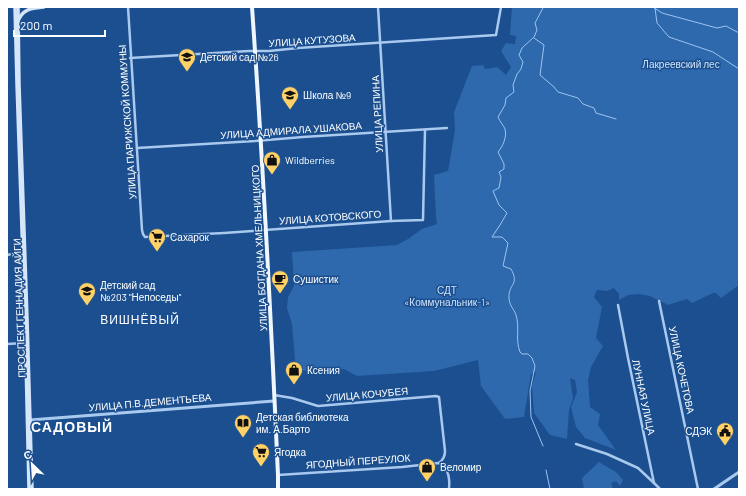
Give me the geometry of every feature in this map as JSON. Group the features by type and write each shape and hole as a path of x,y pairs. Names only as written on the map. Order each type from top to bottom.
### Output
{"main road":[{"name":"ПРОСПЕКТ ГЕННАДИЯ АЙГИ","path":"17,7 30,489"},
{"name":"ПРОСПЕКТ ГЕННАДИЯ АЙГИ","path":"17,7 17,84 24,252 25,343 29,420"},
{"path":"18,22 20,17 27,10 31,8 44,7"},
{"name":"УЛИЦА БОГДАНА ХМЕЛЬНИЦКОГО","path":"252,7 256,51 266,230 278,489"}],"street":[{"name":"УЛИЦА ПАРИЖСКОЙ КОММУНЫ","path":"128,7 142,230 144,236"},
{"name":"УЛИЦА РЕПИНА","path":"378,7 391,221"},
{"name":"УЛИЦА КУТУЗОВА","path":"130,58 269,51 496,35 501,7"},
{"name":"УЛИЦА АДМИРАЛА УШАКОВА","path":"137,148 447,128"},
{"name":"УЛИЦА КОТОВСКОГО","path":"144,236 148,238 423,220 425,130"},
{"path":"7,255 24,252"},
{"name":"УЛИЦА КОЧЕТОВА","path":"659,301 698,489"},
{"name":"ЛУННАЯ УЛИЦА","path":"618,305 654,484"},
{"path":"7,344 25,343"},
{"name":"УЛИЦА КОЧУБЕЯ","path":"274,395 292,398 318,406 436,396 438,397 445,451 443,459 439,463"},
{"name":"УЛИЦА П.В.ДЕМЕНТЬЕВА","path":"29,420 274,400"},
{"path":"576,444 631,464 638,468 660,489"},
{"path":"439,463 444,466 448,473 450,482 449,489"},
{"name":"ЯГОДНЫЙ ПЕРЕУЛОК","path":"278,475 439,463"},
{"path":"714,489 739,472"}],"green space":[{"path":"512,7 739,7 739,285 721,298 716,293 713,293 692,303 687,299 668,305 650,296 639,294 628,295 619,300 619,294 614,288 607,291 597,290 594,297 602,307 596,338 603,346 591,367 588,380 590,407 600,414 598,425 616,450 585,438 576,427 571,407 577,392 575,380 570,378 573,398 569,410 567,439 550,435 534,413 532,386 536,372 531,374 524,417 505,419 481,386 478,360 434,371 357,376 344,369 296,371 292,324 287,308 288,297 294,286 292,252 397,245 422,229 437,224 434,175 448,171 455,130 454,112 472,66 483,65 485,69 497,67 506,75 511,67 501,51 506,43 515,44 516,36 510,35"},
{"path":"599,462 616,472 623,480 620,486 616,481 611,483 613,489 584,489 582,478"}],"waterway":[{"path":"543,7 535,23 537,30 534,37 522,48 519,55 523,62 513,85 514,92 506,98 505,105 498,117 505,132 504,141 498,152 504,164 504,169 499,172 501,177 499,188 493,191 499,205 507,213 492,237 502,237 508,243 503,266 511,269 514,278 514,282 509,293 509,298 518,324 518,343 520,352 522,354 528,354 532,358 535,366 530,391 531,417 543,446"},
{"path":"653,7 662,13 717,28 726,26 739,33"},
{"path":"655,8 657,23 669,37 713,52 739,69"},
{"path":"534,38 544,45 540,75 558,92 578,98 583,104 594,108 596,113 616,119"},
{"path":"546,470 550,489"}],"place":[{"name":"Детский сад №26","path":"187,72"},
{"name":"Школа №9","path":"290,110"},
{"name":"Wildberries","path":"272,175"},
{"name":"Сахарок","path":"157,252"},
{"name":"Сушистик","path":"280,294"},
{"name":"Детский сад №203 \"Непоседы\"","path":"87,306"},
{"name":"Ксения","path":"294,385"},
{"name":"Детская библиотека им. А.Барто","path":"243,438"},
{"name":"СДЭК","path":"725,446"},
{"name":"Ягодка","path":"261,467"},
{"name":"Веломир","path":"427,482"}],"district":[{"name":"ВИШНЁВЫЙ","path":"140,320"},
{"name":"САДОВЫЙ","path":"72,427"}],"park label":[{"name":"Лакреевский лес","path":"681,64"},
{"name":"СДТ «Коммунальник-1»","path":"447,296"}]}
